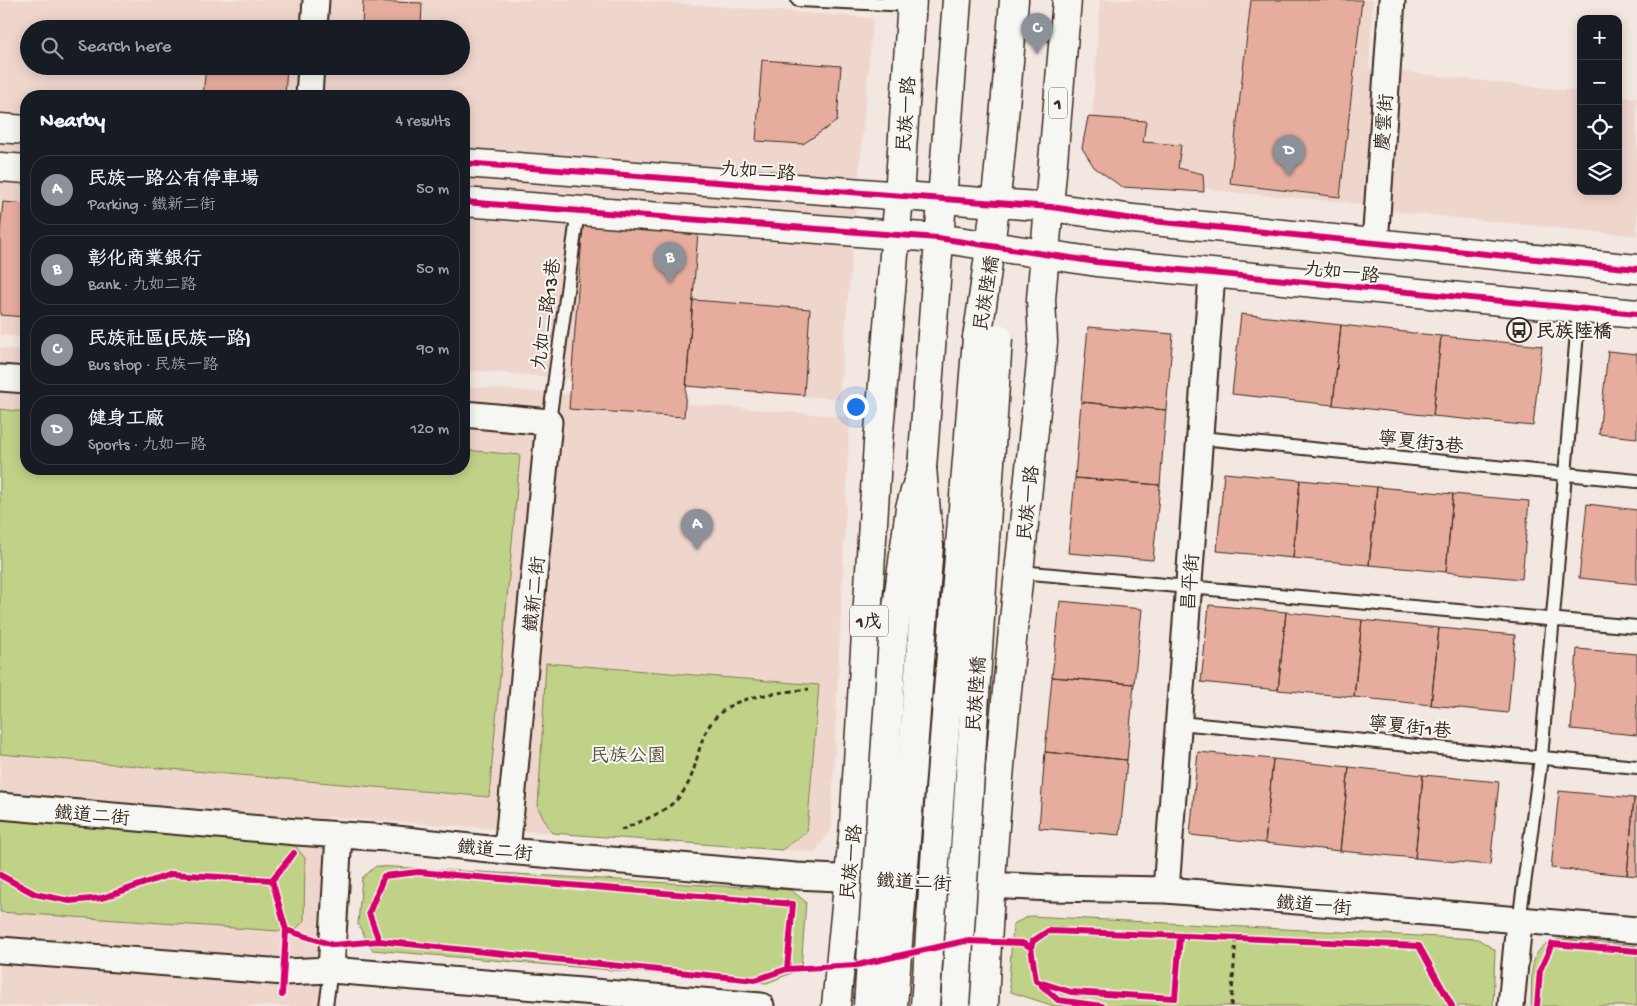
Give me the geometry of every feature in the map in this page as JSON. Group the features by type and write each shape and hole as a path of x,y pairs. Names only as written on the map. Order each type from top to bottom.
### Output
{"main road":[{"path":"938,238 957,0"},
{"path":"996,203 1014,0"},
{"name":"民族一路","path":"984,1006 990,885 1008,679 1043,342 1041,299 1051,207 1067,0"},
{"name":"民族一路","path":"836,1006 849,878 866,661 878,443 900,196 912,3"},
{"path":"0,128 20,130"},
{"name":"九如二路","path":"470,163 1051,207"},
{"path":"0,167 20,169"},
{"path":"470,202 938,238 1045,254"},
{"name":"民族陸橋","path":"955,1006 987,338 996,203"},
{"name":"九如一路","path":"1051,207 1133,219 1637,269"},
{"name":"1戊","path":"868,1006 893,639 910,508 922,468 938,238"},
{"name":"九如一路","path":"1045,254 1212,274 1637,314"},
{"name":"民族陸橋","path":"925,1006 941,776 987,338"},
{"path":"893,1006 929,546 922,468"}],"street":[{"path":"315,20 316,0"},
{"name":"慶雲街","path":"1375,244 1392,0"},
{"path":"309,90 310,75"},
{"name":"昌平街","path":"1166,890 1212,274"},
{"path":"0,378 20,380"},
{"path":"470,415 549,422"},
{"name":"鐵新二街","path":"506,851 549,422"},
{"name":"鐵道二街","path":"0,806 394,838 506,851 796,876 990,885"},
{"path":"331,970 339,835"},
{"name":"鐵道一街","path":"990,885 1166,890 1519,922 1637,930"},
{"path":"1511,1006 1519,922"},
{"path":"0,950 284,972 331,970 761,1006"}],"lane":[{"path":"798,0 912,3"},
{"name":"九如二路13巷","path":"549,422 578,211"},
{"path":"1519,922 1541,758 1579,309"},
{"name":"寧夏街3巷","path":"1201,438 1637,480"},
{"path":"1020,572 1637,627"},
{"name":"寧夏街1巷","path":"1179,723 1637,767"},
{"path":"326,1006 331,970"}],"path":[{"path":"621,830 655,816 680,796 691,776 706,727 728,706 763,695 809,689"},
{"path":"1226,938 1245,938"},
{"path":"1231,1006 1236,938"}],"shaded area":[{"path":"0,0 630,0 873,18 839,399 470,370 470,90 20,90 20,337 0,335"},
{"path":"1100,0 1373,0 1369,68 1577,92 1577,195 1622,195 1622,96 1637,98 1637,236 1399,212 1346,202 1227,192 1109,170 1091,133"},
{"path":"0,348 20,350 20,475 470,475 470,386 850,417 831,830 815,852 328,817 320,1006 0,1006"}],"green space":[{"path":"0,409 20,411 20,475 470,475 470,451 520,455 489,797 0,754"},
{"name":"民族公園","path":"546,663 819,685 807,832 782,850 552,833 538,808"},
{"path":"0,816 290,840 305,858 304,921 293,932 0,912"},
{"path":"376,866 791,890 806,902 801,969 767,983 372,950 358,924 362,878"},
{"path":"1030,916 1478,939 1495,950 1493,1006 1054,1006 1011,992 1009,980 1013,924"},
{"path":"1560,939 1637,946 1637,1006 1531,1006 1533,964 1536,956 1541,948"}],"building":[{"path":"1251,0 1362,0 1340,197 1230,184"},
{"path":"363,1 422,3 421,20 362,20"},
{"path":"762,60 841,66 837,121 803,144 756,141"},
{"path":"205,75 286,75 285,90 204,90"},
{"path":"1088,117 1146,121 1143,142 1181,145 1178,168 1203,174 1204,192 1122,187 1094,167 1082,148"},
{"path":"3,202 20,203 20,317 0,315 0,232"},
{"path":"583,224 698,232 684,417 569,409"},
{"path":"693,300 810,309 804,395 686,386"},
{"path":"1241,314 1341,325 1333,405 1232,394"},
{"path":"1341,325 1441,336 1433,416 1333,405"},
{"path":"1088,327 1173,334 1166,410 1081,402"},
{"path":"1441,336 1542,346 1533,426 1433,416"},
{"path":"1608,351 1637,354 1637,438 1599,434"},
{"path":"1081,402 1166,410 1160,485 1075,478"},
{"path":"1224,473 1300,480 1293,558 1217,551"},
{"path":"1075,478 1160,485 1153,560 1068,553"},
{"path":"1300,480 1377,487 1369,565 1293,558"},
{"path":"1377,487 1453,494 1446,572 1369,565"},
{"path":"1453,494 1529,501 1522,579 1446,572"},
{"path":"1587,504 1637,510 1637,584 1579,578"},
{"path":"1060,601 1142,609 1134,684 1052,677"},
{"path":"1209,605 1286,612 1278,690 1201,682"},
{"path":"1286,612 1362,620 1354,697 1278,690"},
{"path":"1362,620 1439,628 1431,705 1354,697"},
{"path":"1439,628 1515,635 1508,713 1431,705"},
{"path":"1577,649 1637,654 1637,735 1571,729"},
{"path":"1052,677 1134,684 1127,760 1045,752"},
{"path":"1045,752 1127,760 1120,835 1039,828"},
{"path":"1198,752 1273,759 1265,843 1190,835"},
{"path":"1273,759 1349,767 1340,851 1265,843"},
{"path":"1349,767 1423,775 1415,858 1340,851"},
{"path":"1423,775 1499,782 1490,865 1415,858"},
{"path":"1559,791 1634,798 1627,875 1551,868"},
{"path":"1634,798 1637,799 1637,876 1627,875"}],"cycle path":[{"path":"470,163 1051,207 1133,219 1637,269"},
{"path":"470,202 938,238 1097,262 1637,314"},
{"path":"282,995 286,930 272,880 294,853"},
{"path":"418,872 793,904 787,969 755,980 379,941 369,913 384,876 418,872"},
{"path":"0,875 35,894 70,901 102,898 171,874 272,880"},
{"path":"286,930 333,945 379,941"},
{"path":"1180,936 1175,998 1071,992 1036,981 1031,947 1033,941 1048,931 1234,938 1419,946 1452,1006"},
{"path":"787,969 857,965 965,941 1022,943 1031,947"},
{"path":"1537,1006 1540,970 1552,944 1637,951"},
{"path":"1042,986 1058,1000 1102,1006"}],"place":[{"name":"民族社區(民族一路)","path":"1037,54"},
{"name":"健身工廠","path":"1289,176"},
{"name":"彰化商業銀行","path":"670,283"},
{"name":"民族陸橋","path":"1519,330"},
{"name":"民族一路公有停車場","path":"697,550"}]}
